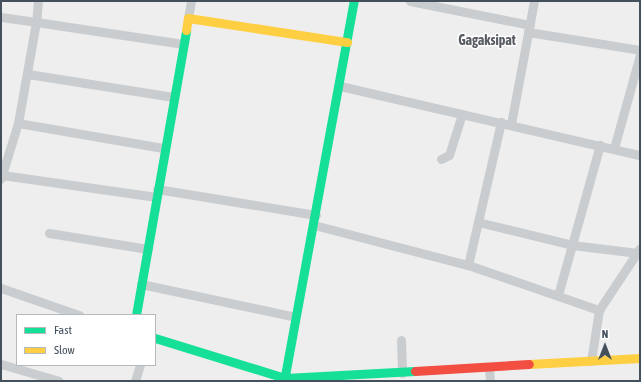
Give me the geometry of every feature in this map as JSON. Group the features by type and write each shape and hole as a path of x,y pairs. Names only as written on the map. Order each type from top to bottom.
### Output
{"street":[{"path":"38,1 28,74 18,123 4,154 2,176 156,193 316,215"},
{"path":"136,314 156,193 191,1"},
{"path":"285,380 340,86 354,1"},
{"path":"410,1 529,28 640,50"},
{"path":"511,124 534,1"},
{"path":"1,17 183,44"},
{"path":"188,18 347,42"},
{"path":"614,148 640,55"},
{"path":"28,74 173,97"},
{"path":"340,86 511,124 640,155"},
{"path":"441,159 449,154 462,114"},
{"path":"468,265 501,122"},
{"path":"18,123 164,148"},
{"path":"558,295 600,145"},
{"path":"478,222 572,245 639,250"},
{"path":"314,225 468,265 598,310"},
{"path":"49,233 148,249"},
{"path":"591,361 598,310 639,250"},
{"path":"141,284 296,317"},
{"path":"1,288 53,311 72,314"},
{"path":"156,338 285,380 640,358"},
{"path":"401,340 402,373"},
{"path":"1,364 59,381"},
{"path":"134,381 140,366"},
{"path":"489,368 490,381"}],"traffic: fast":[{"path":"284,381 354,1"},
{"path":"136,314 186,30"},
{"path":"156,338 285,378 415,371"}],"traffic: slow":[{"path":"186,30 188,18 347,42"},
{"path":"529,364 640,358"}],"traffic: jam":[{"path":"415,371 529,364"}],"district":[{"name":"Gagaksipat","path":"487,40"}]}
